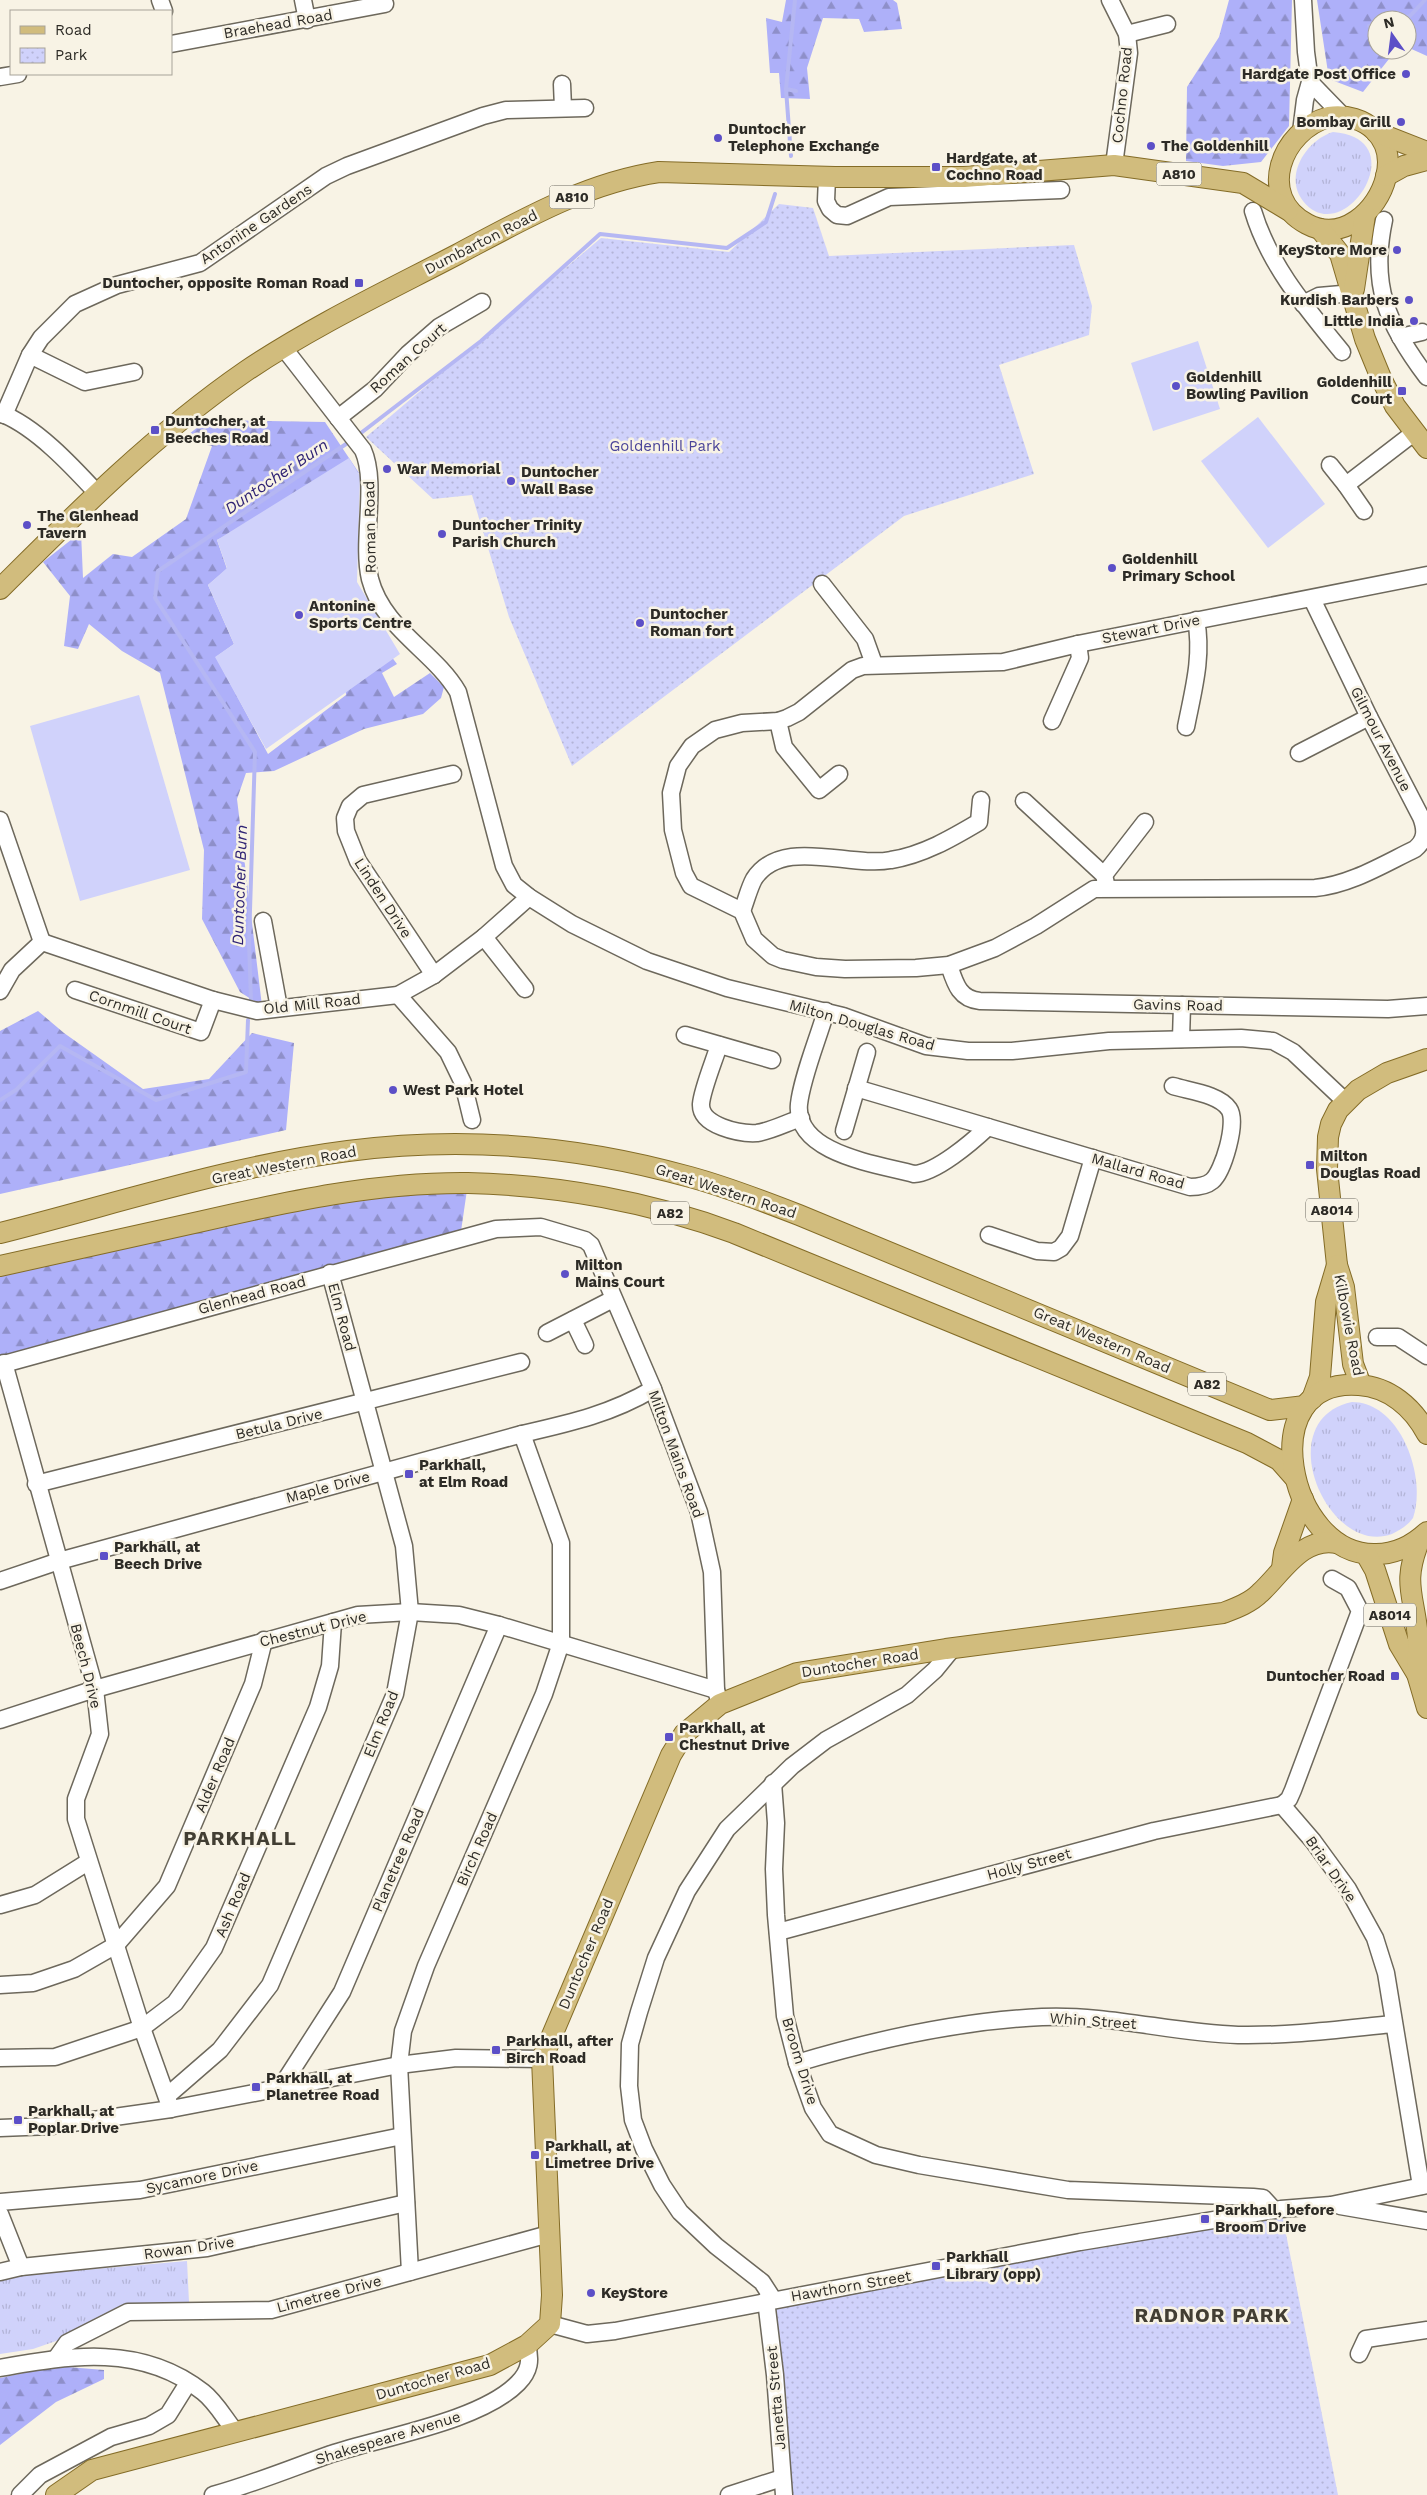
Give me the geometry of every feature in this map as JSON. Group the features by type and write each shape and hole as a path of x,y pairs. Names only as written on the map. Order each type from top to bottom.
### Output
{"main road":[{"path":"1288,210 1279,190 1280,173 1288,148 1301,132 1322,119 1343,116 1360,119 1376,132 1427,152"},
{"path":"1353,293 1374,217 1375,201 1386,176 1386,158 1376,132"},
{"path":"1386,176 1404,166 1427,160"},
{"name":"Dumbarton Road","path":"0,589 97,493 211,397 283,348 464,250 598,185 632,176 659,172 827,177 964,177 1114,165 1243,183"},
{"name":"A810","path":"1243,183 1280,173"},
{"name":"A810","path":"1243,183 1288,210 1301,221 1320,229"},
{"path":"1320,229 1343,228 1374,217"},
{"path":"1320,229 1340,254 1365,339 1381,378 1395,406 1427,448"},
{"name":"Kilbowie Road","path":"1361,1385 1353,1364 1344,1287 1337,1264 1326,1156 1331,1124 1345,1101 1358,1090 1387,1073 1427,1059"},
{"name":"Great Western Road","path":"0,1233 249,1169 310,1157 368,1149 429,1144 537,1148 632,1162 691,1177 741,1193 799,1215 1270,1410 1308,1402"},
{"name":"A82","path":"0,1266 301,1199 352,1191 468,1183 563,1191 651,1208 731,1232 1247,1443 1279,1460 1294,1477 1303,1499 1320,1525 1337,1543 1366,1554 1395,1552 1423,1536"},
{"name":"Kilbowie Road","path":"1308,1402 1320,1377 1326,1302 1337,1264"},
{"name":"A82","path":"1294,1477 1293,1440 1296,1425 1308,1402 1336,1387 1361,1385 1384,1392 1405,1404 1422,1423 1427,1434"},
{"name":"Duntocher Road","path":"1282,1568 1284,1553 1303,1499"},
{"name":"A8014","path":"1417,1674 1418,1639 1409,1575 1423,1536"},
{"name":"Duntocher Road","path":"56,2495 92,2470 235,2431 322,2411 490,2365 527,2345 550,2324 552,2295 542,2059 671,1756 684,1734 718,1697 797,1672 953,1648 1223,1614 1242,1606 1259,1595 1282,1568 1301,1552 1314,1545 1328,1541 1337,1543"},
{"name":"A8014","path":"1366,1554 1375,1570 1399,1644 1417,1674 1427,1708"}],"street":[{"path":"303,0 307,20"},
{"name":"Cochno Road","path":"1110,0 1127,34 1128,66 1114,165"},
{"path":"1301,132 1305,100 1310,82 1303,0"},
{"name":"Braehead Road","path":"172,41 307,20 385,4"},
{"path":"1127,34 1167,24"},
{"path":"1310,82 1343,116"},
{"path":"562,84 563,108"},
{"name":"Antonine Gardens","path":"2,414 30,355 41,338 75,304 117,285 200,263 326,176 347,166 483,116 506,110 585,108"},
{"path":"827,177 826,201 830,209 837,215 847,216 890,197 1061,190"},
{"path":"1254,211 1259,229 1280,270 1342,352"},
{"path":"1374,217 1379,243 1378,278 1384,299 1400,337 1427,377"},
{"path":"1304,304 1319,296 1353,293"},
{"name":"Roman Court","path":"340,422 408,354 439,327 482,302"},
{"path":"1400,337 1422,332"},
{"name":"Roman Road","path":"283,348 363,450 367,458 369,479 367,518 368,567 375,592 400,630 444,672 458,692 504,866 514,885 529,897"},
{"path":"30,355 85,382 134,372"},
{"path":"2,414 53,450 97,493"},
{"path":"1346,485 1415,432"},
{"path":"1330,465 1364,511"},
{"name":"Stewart Drive","path":"742,911 698,892 687,881 674,830 671,792 680,761 703,737 728,725 778,721 799,712 852,670 874,664 1002,662 1078,644 1427,575"},
{"path":"822,584 865,639 874,664"},
{"name":"Gilmour Avenue","path":"742,911 754,938 761,947 773,956 795,964 872,970 949,965 995,948 1019,936 1088,891 1110,884 1328,887 1415,849 1424,839 1424,825 1369,717 1312,598"},
{"path":"1186,727 1199,660 1200,640 1196,620"},
{"path":"1052,721 1080,658 1078,644"},
{"path":"1298,753 1369,717"},
{"path":"778,721 784,747 819,790 839,774"},
{"name":"Linden Drive","path":"434,975 358,861 350,845 345,818 350,806 363,795 454,774"},
{"path":"742,911 754,880 766,866 779,858 802,856 869,862 892,860 914,854 951,838 979,822 980,800"},
{"path":"1024,800 1110,884 1146,822"},
{"path":"0,820 3,842 42,942 12,970 0,992"},
{"name":"Old Mill Road","path":"42,942 213,1000 257,1011 398,995 434,975 484,937 529,897"},
{"name":"Milton Douglas Road","path":"529,897 620,949 677,972 726,988 826,1011 909,1041 968,1051 1012,1051 1108,1042 1181,1039 1261,1039 1284,1045 1345,1101"},
{"path":"263,921 279,1008"},
{"path":"484,937 524,989"},
{"name":"Gavins Road","path":"949,965 960,993 972,1000 1388,1009 1427,1006"},
{"name":"Cornmill Court","path":"75,990 201,1032 213,1000"},
{"path":"398,995 448,1052 463,1082 472,1120"},
{"path":"1181,1039 1182,1005"},
{"path":"826,1011 799,1105 803,1128 820,1145 914,1174 920,1174 977,1138 988,1127"},
{"path":"684,1035 772,1060"},
{"path":"719,1045 701,1104 705,1119 711,1124 747,1133 767,1130 801,1118"},
{"path":"844,1131 867,1052"},
{"name":"Mallard Road","path":"856,1088 1190,1187 1197,1187 1212,1181 1218,1173 1233,1127 1229,1109 1215,1099 1173,1086"},
{"path":"989,1236 1037,1251 1054,1252 1061,1248 1070,1236 1093,1158"},
{"name":"Glenhead Road","path":"2,1364 330,1273 504,1228 541,1227 585,1240 591,1245"},
{"name":"Milton Mains Road","path":"591,1245 613,1300 653,1389 699,1512 712,1572 718,1697"},
{"name":"Elm Road","path":"169,2103 220,2050 270,1985 394,1694 410,1612 404,1546 330,1273"},
{"path":"546,1333 613,1300"},
{"path":"573,1320 585,1345"},
{"path":"1377,1337 1398,1337 1427,1356"},
{"name":"Betula Drive","path":"36,1484 365,1403 521,1362"},
{"name":"Beech Drive","path":"2,1364 6,1393 36,1484 95,1689 100,1734 76,1799 76,1819 88,1862 142,2028 169,2103"},
{"name":"Maple Drive","path":"0,1580 58,1561 522,1434 596,1416 632,1401 653,1389"},
{"name":"Birch Road","path":"410,2272 402,2136 400,2065 403,2030 426,1966 544,1694 561,1643 561,1543 522,1434"},
{"path":"1282,1805 1289,1799 1293,1790 1360,1611 1348,1588 1332,1579"},
{"name":"Chestnut Drive","path":"0,1720 95,1689 358,1615 410,1612 459,1615 499,1625 561,1643 718,1697"},
{"name":"Ash Road","path":"0,2058 55,2056 142,2028 175,2003 214,1948 318,1707 330,1666 333,1622"},
{"name":"Planetree Road","path":"281,2087 342,1992 499,1625"},
{"name":"Alder Road","path":"0,1985 34,1983 74,1969 116,1946 167,1886 253,1684 264,1640"},
{"path":"770,2300 762,2282 716,2246 680,2212 662,2186 644,2149 633,2120 629,2086 630,2044 656,1958 687,1891 726,1829 773,1783 826,1740 907,1695 935,1670 953,1648"},
{"name":"Broom Drive","path":"773,1783 776,1823 774,1869 785,2016 797,2063 814,2108 830,2134 876,2155 966,2174 1068,2190 1258,2197 1263,2198 1274,2210"},
{"name":"Holly Street","path":"778,1932 1154,1831 1282,1805"},
{"name":"Briar Drive","path":"1282,1805 1313,1841 1348,1889 1375,1938 1386,1973 1393,2024 1424,2186"},
{"path":"0,1905 36,1895 88,1862"},
{"name":"Whin Street","path":"797,2063 898,2036 977,2022 1043,2017 1082,2018 1238,2035 1310,2032 1393,2024"},
{"path":"0,2128 51,2126 169,2103 281,2087 400,2065 456,2058 542,2059"},
{"name":"Sycamore Drive","path":"0,2202 140,2190 402,2136"},
{"name":"Hawthorn Street","path":"550,2324 586,2334 641,2326 1080,2242 1274,2210 1331,2205 1424,2186"},
{"name":"Rowan Drive","path":"0,2272 21,2267 207,2248 406,2203"},
{"name":"Hawthorn Street","path":"1331,2205 1427,2221"},
{"path":"0,2214 21,2267"},
{"name":"Limetree Drive","path":"57,2358 67,2343 128,2312 271,2310 549,2234"},
{"name":"Janetta Street","path":"770,2300 784,2495"},
{"path":"1359,2354 1366,2339 1427,2330"},
{"name":"Shakespeare Avenue","path":"212,2495 333,2454 479,2410 517,2384 528,2370 530,2357 527,2345"},
{"path":"0,2368 57,2358 109,2356 144,2363 204,2392 235,2431"},
{"path":"20,2495 40,2475 111,2437 149,2426 168,2415 188,2383"},
{"path":"729,2495 782,2478"}],"green space":[{"path":"786,0 893,0 897,3 902,29 864,32 859,19 823,18 807,68 810,99 781,98 779,73 770,73 766,18 782,22"},
{"path":"1229,0 1292,0 1289,126 1261,162 1223,166 1186,161 1187,87 1219,37"},
{"path":"1317,0 1427,0 1427,56 1417,52 1417,10 1367,10 1367,60 1388,60 1363,92 1329,79"},
{"path":"1333,132 1357,139 1369,152 1371,170 1364,188 1352,203 1336,213 1319,213 1303,201 1297,191 1297,170 1307,150 1323,136"},
{"name":"Goldenhill Park","path":"779,204 813,208 829,256 1074,245 1092,306 1089,335 999,365 1034,474 904,516 572,766 509,617 472,495 433,499 366,437 601,238 729,252"},
{"name":"Goldenhill Bowling Pavilion","path":"1198,341 1220,409 1153,431 1131,363"},
{"path":"1258,417 1325,504 1268,548 1201,461"},
{"path":"207,420 325,422 359,473 217,540 227,569 208,585 234,644 216,657 268,754 346,695 342,638 356,610 397,664 382,673 394,697 430,673 444,687 441,698 423,714 364,729 274,771 246,773 237,799 262,1006 240,992 202,919 204,850 160,673 122,651 89,624 78,649 64,646 70,596 43,562 81,532 83,578 113,554 132,557 186,519 212,446 196,443 189,434"},
{"name":"Antonine Sports Centre","path":"349,458 360,476 357,582 400,654 266,749 215,657 234,644 208,585 227,568 217,540"},
{"path":"139,695 190,870 80,901 30,726"},
{"path":"38,1011 64,1033 143,1089 209,1079 252,1033 294,1043 286,1130 0,1194 0,1031"},
{"path":"468,1183 460,1238 0,1365 0,1266 301,1199"},
{"path":"1352,1402 1369,1405 1384,1414 1397,1428 1413,1464 1416,1502 1413,1518 1403,1528 1392,1534 1368,1536 1347,1526 1329,1508 1316,1484 1311,1458 1314,1434 1327,1414"},
{"path":"1281,2209 1338,2495 784,2495 766,2300"},
{"path":"187,2261 189,2302 122,2309 56,2341 33,2349 0,2354 0,2280 14,2276"},
{"path":"56,2366 104,2370 104,2379 56,2402 0,2445 0,2378"}],"waterway":[{"path":"791,156 786,89 795,0"},
{"path":"1416,10 1425,0"},
{"path":"786,89 796,91"},
{"name":"Duntocher Burn","path":"357,436 481,341 600,234 727,248 766,222 775,194"},
{"name":"Duntocher Burn","path":"251,1001 249,942 255,752 155,598 158,571 352,440"},
{"name":"Duntocher Burn","path":"0,1100 16,1090 60,1046 156,1100 246,1072 248,1020"}],"place":[{"name":"Hardgate Post Office","path":"1406,74"},
{"name":"Bombay Grill","path":"1401,122"},
{"name":"Duntocher Telephone Exchange","path":"718,138"},
{"name":"The Goldenhill","path":"1151,146"},
{"name":"Hardgate, at Cochno Road","path":"936,167"},
{"name":"KeyStore More","path":"1397,250"},
{"name":"Duntocher, opposite Roman Road","path":"359,283"},
{"name":"Kurdish Barbers","path":"1409,300"},
{"name":"Little India","path":"1414,321"},
{"name":"Goldenhill Bowling Pavilion","path":"1176,386"},
{"name":"Goldenhill Court","path":"1402,391"},
{"name":"Duntocher, at Beeches Road","path":"155,430"},
{"name":"War Memorial","path":"387,469"},
{"name":"Duntocher Wall Base","path":"511,481"},
{"name":"The Glenhead Tavern","path":"27,525"},
{"name":"Duntocher Trinity Parish Church","path":"442,534"},
{"name":"Goldenhill Primary School","path":"1112,568"},
{"name":"Antonine Sports Centre","path":"299,615"},
{"name":"Duntocher Roman fort","path":"640,623"},
{"name":"West Park Hotel","path":"393,1090"},
{"name":"Milton Douglas Road","path":"1310,1165"},
{"name":"Milton Mains Court","path":"565,1274"},
{"name":"Parkhall, at Elm Road","path":"409,1474"},
{"name":"Parkhall, at Beech Drive","path":"104,1556"},
{"name":"Duntocher Road","path":"1395,1676"},
{"name":"Parkhall, at Chestnut Drive","path":"669,1737"},
{"name":"Parkhall, after Birch Road","path":"496,2050"},
{"name":"Parkhall, at Planetree Road","path":"256,2087"},
{"name":"Parkhall, at Poplar Drive","path":"18,2120"},
{"name":"Parkhall, at Limetree Drive","path":"535,2155"},
{"name":"Parkhall, before Broom Drive","path":"1205,2219"},
{"name":"Parkhall Library (opp)","path":"936,2266"},
{"name":"KeyStore","path":"591,2293"}],"district":[{"name":"PARKHALL","path":"240,1838"},
{"name":"RADNOR PARK","path":"1212,2315"}]}
